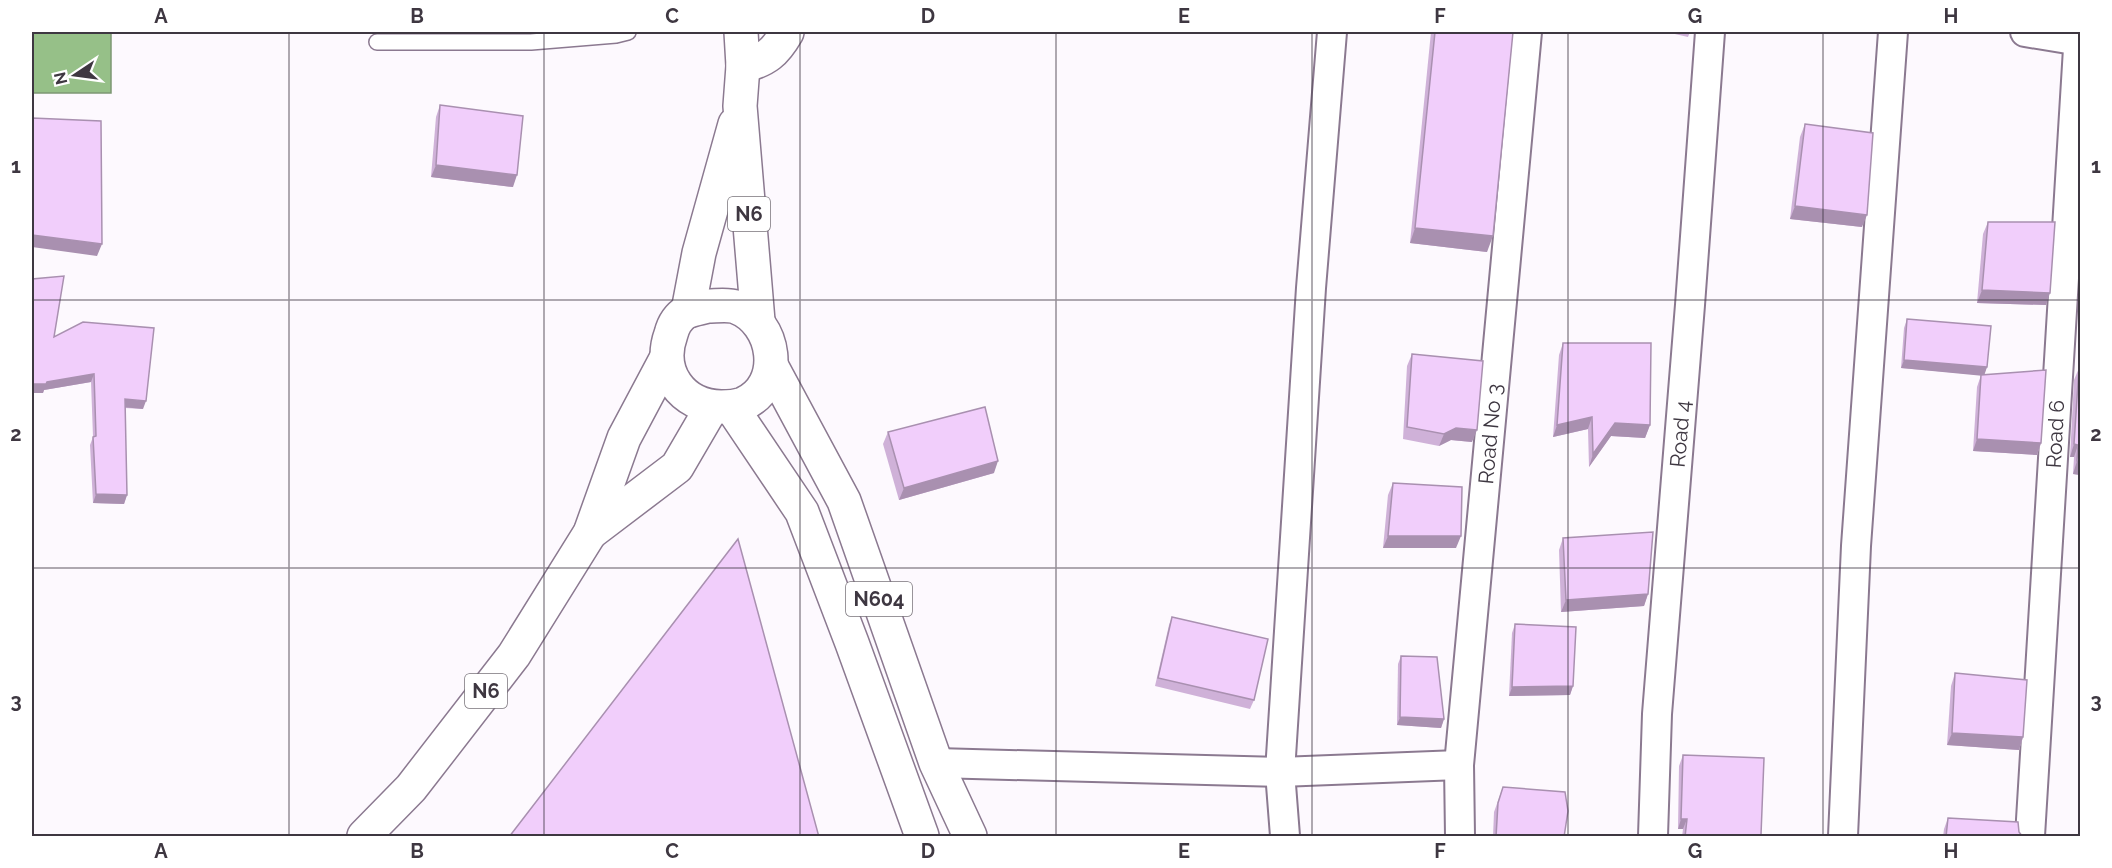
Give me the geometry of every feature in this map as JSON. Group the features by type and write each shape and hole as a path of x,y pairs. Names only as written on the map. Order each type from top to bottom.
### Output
{"main road":[{"name":"N6","path":"741,32 743,66 740,106 758,321"},
{"path":"743,66 761,61 778,48 787,32"},
{"path":"590,533 624,438 666,359 668,343 674,326 688,311 699,253 740,106"},
{"path":"688,311 708,306 735,307 758,321"},
{"name":"N604","path":"758,321 770,345 772,367 844,501 936,763 970,837"},
{"path":"666,359 670,374 682,392 705,407 745,404 761,389 772,367"},
{"path":"590,533 677,467 722,407"},
{"name":"N604","path":"722,407 802,512 922,837"},
{"path":"802,512 844,501"},
{"name":"N6","path":"364,837 411,788 514,655 590,533"}],"street":[{"path":"1286,837 1280,772 1311,288 1332,32"},
{"name":"Road No 3","path":"1460,837 1459,765 1527,32"},
{"name":"Road 4","path":"1653,837 1657,714 1710,32"},
{"path":"1843,837 1856,546 1893,32"},
{"path":"2025,32 2079,38"},
{"name":"Road 6","path":"2030,837 2079,38"},
{"path":"936,763 1280,772 1459,765"}],"lane":[{"path":"377,42 531,42 628,32"}],"shaded area":[{"path":"32,32 111,32 111,93 32,93"}],"building":[{"path":"1435,32 1513,32 1493,236 1415,228"},
{"path":"440,105 523,116 517,175 436,165"},
{"path":"32,118 101,121 102,244 32,235"},
{"path":"1805,124 1873,133 1867,215 1795,206"},
{"path":"1988,222 2055,222 2050,293 1982,290"},
{"path":"64,276 54,337 83,322 154,328 146,401 125,399 127,495 96,494 93,437 96,436 94,374 46,384 32,384 32,279"},
{"path":"1907,319 1991,326 1987,367 1904,360"},
{"path":"1563,343 1651,343 1650,425 1615,423 1593,454 1592,417 1557,425"},
{"path":"1412,354 1483,361 1477,430 1456,428 1444,434 1407,427"},
{"path":"2079,368 2080,462 2077,461 2078,445 2074,444"},
{"path":"2046,370 2041,443 1977,439 1981,375"},
{"path":"985,407 998,461 904,488 888,432"},
{"path":"1393,483 1462,487 1461,536 1388,536"},
{"path":"1653,532 1648,594 1566,600 1563,538"},
{"path":"738,539 819,837 509,837"},
{"path":"1172,617 1268,639 1254,700 1158,678"},
{"path":"1515,624 1576,627 1573,686 1512,687"},
{"path":"1401,656 1437,657 1444,719 1400,717"},
{"path":"1955,673 2027,680 2023,737 1952,733"},
{"path":"1683,755 1764,758 1761,835 1767,837 1685,837 1687,819 1681,819"},
{"path":"1503,787 1565,792 1568,811 1564,837 1496,837 1498,803"},
{"path":"1948,818 2018,822 2019,832 2023,837 1946,837"}]}
